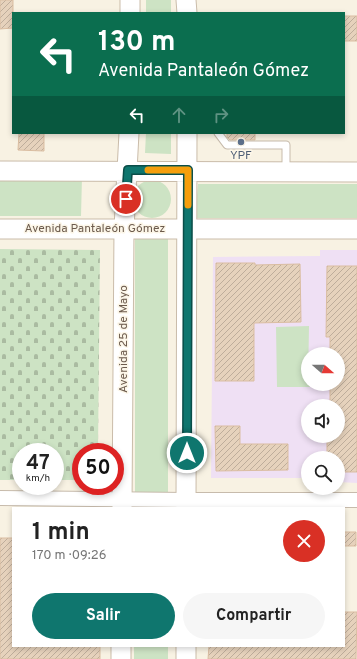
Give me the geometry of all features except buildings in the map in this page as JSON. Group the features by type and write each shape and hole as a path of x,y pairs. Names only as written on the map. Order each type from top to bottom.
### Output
{"main road":[{"path":"130,0 130,12"},
{"path":"186,0 186,12"},
{"name":"Avenida 25 de Mayo","path":"122,504 124,228 129,134"},
{"path":"186,504 188,229 187,134"},
{"path":"0,171 188,170 357,172"},
{"name":"Avenida Pantaleón Gómez","path":"0,229 357,229"},
{"path":"121,647 121,659"},
{"path":"186,647 186,659"}],"street":[{"path":"0,498 122,504 357,500"}],"lane":[{"path":"219,134 227,145 286,145 286,171"}],"shaded area":[{"path":"320,250 357,250 357,483 345,482 345,451 301,451 301,478 211,478 213,257 320,256"}],"green space":[{"path":"146,0 171,0 171,12 146,12"},
{"path":"146,134 171,134 171,154 145,153"},
{"path":"0,177 82,177 81,216 0,216"},
{"path":"148,180 156,180 166,185 170,192 170,206 166,213 156,218 148,218 138,213 136,210 133,203 133,195 138,185 141,183"},
{"path":"198,184 357,184 357,218 195,218"},
{"path":"168,236 168,507 135,507 135,237"},
{"path":"0,249 100,250 98,443 72,443 72,480 64,480 64,443 12,443 12,480 0,480"},
{"path":"309,326 309,347 301,347 301,387 277,387 276,327"},
{"path":"134,647 168,647 168,659 134,659"}],"slow traffic":[{"path":"148,170 188,170 188,205"}],"place":[{"name":"YPF","path":"241,142"}],"route":[{"path":"126,199 128,170 188,170 187,453"}]}
